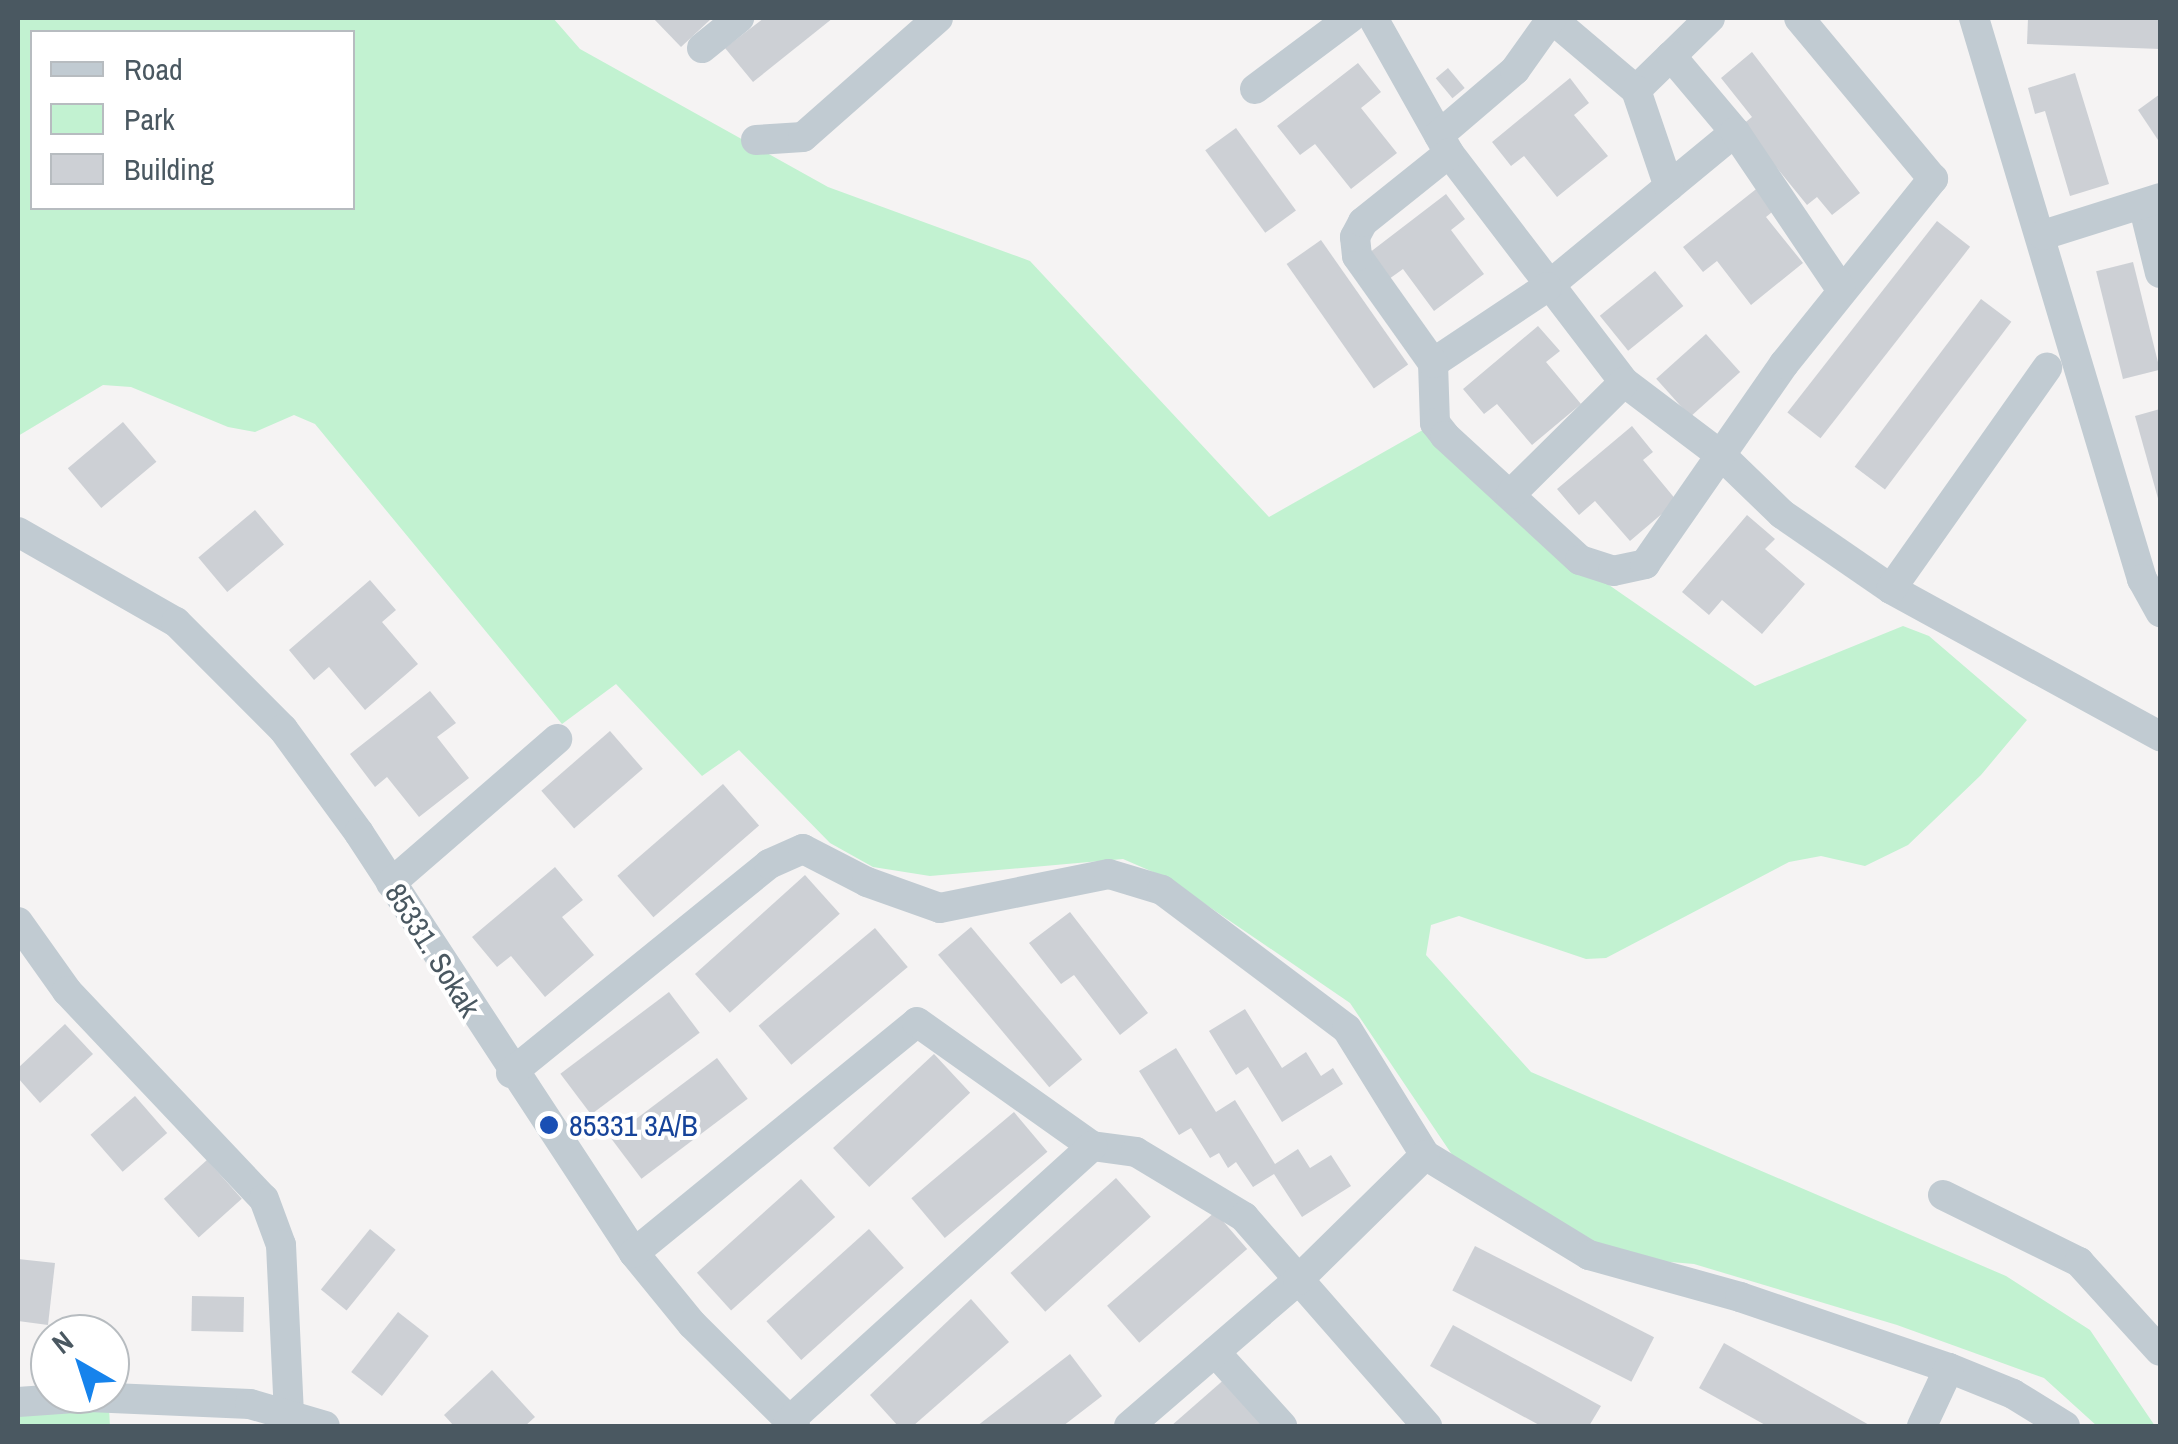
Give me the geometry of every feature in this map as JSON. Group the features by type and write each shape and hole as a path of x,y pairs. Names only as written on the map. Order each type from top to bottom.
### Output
{"street":[{"path":"702,48 740,18"},
{"path":"756,140 803,137 938,18"},
{"path":"1255,90 1350,18"},
{"path":"1373,18 1444,144 1624,382 1723,457 1782,514 1892,589 2160,736"},
{"path":"1669,187 1636,90 1552,18 1515,70 1362,222 1355,238 1356,256 1434,363 1435,422 1580,560 1614,570 1646,564 1841,288 1933,179 1799,18"},
{"path":"1636,90 1710,18"},
{"path":"1974,18 2043,236 2142,579 2160,612"},
{"path":"1671,56 1735,132 1841,288"},
{"path":"1434,363 1548,286 1735,132"},
{"path":"2043,236 2152,201 2160,272"},
{"path":"1892,589 2046,368"},
{"path":"1511,494 1624,382"},
{"name":"85331. Sokak","path":"18,532 176,622 283,729 391,883 511,1072 634,1254 692,1324 792,1424"},
{"path":"391,883 557,739"},
{"path":"511,1072 769,864 803,849 866,882 940,908 1109,874 1162,890 1347,1029 1425,1154 1589,1255 1740,1296 1949,1368 2014,1394 2065,1426"},
{"path":"18,922 68,991 264,1198 282,1245 289,1412"},
{"path":"634,1254 917,1022 1092,1146 1136,1152 1244,1217 1427,1426"},
{"path":"792,1424 1092,1146"},
{"path":"1129,1426 1298,1280 1425,1154"},
{"path":"1943,1196 2079,1262 2160,1351"},
{"path":"1215,1352 1282,1426"},
{"path":"1922,1426 1949,1368"},
{"path":"130,1412 289,1412 325,1426"}],"green space":[{"path":"18,18 553,18 580,49 828,187 1030,261 1269,517 1428,427 1541,538 1755,686 1903,626 1929,636 2027,720 1981,775 1908,845 1865,866 1821,856 1789,862 1606,958 1586,959 1459,916 1431,925 1426,955 1531,1072 2006,1276 2090,1330 2155,1426 2097,1426 2044,1378 1897,1325 1694,1264 1601,1256 1459,1165 1350,1003 1167,878 1123,859 930,876 873,867 830,843 739,750 702,776 616,684 562,724 315,424 294,415 255,432 228,427 131,387 103,385 18,436"},
{"path":"18,1412 109,1414 110,1426 18,1426"}],"building":[{"path":"653,18 712,18 681,47"},
{"path":"764,18 833,18 753,82 725,48"},
{"path":"2028,18 2160,18 2160,49 2027,44"},
{"path":"1752,52 1860,193 1832,215 1817,197 1807,205 1742,125 1752,117 1721,78"},
{"path":"1358,63 1381,92 1361,108 1397,153 1351,189 1315,144 1300,155 1277,126"},
{"path":"1448,68 1465,88 1452,98 1436,78"},
{"path":"2075,73 2109,184 2070,196 2045,111 2035,114 2028,88"},
{"path":"1570,78 1589,103 1574,115 1608,156 1557,197 1524,156 1511,166 1492,142"},
{"path":"2160,94 2160,143 2138,110"},
{"path":"1236,128 1296,211 1265,233 1205,150"},
{"path":"1760,186 1777,208 1766,217 1803,263 1751,305 1717,261 1703,272 1683,247"},
{"path":"1446,194 1465,219 1451,230 1484,274 1434,311 1403,269 1389,279 1369,253"},
{"path":"1937,221 1970,247 1820,438 1787,412"},
{"path":"1321,240 1408,365 1374,389 1287,264"},
{"path":"2133,262 2160,370 2123,379 2096,271"},
{"path":"1655,271 1683,306 1628,351 1600,316"},
{"path":"1981,299 2011,322 1885,490 1855,467"},
{"path":"1538,326 1560,351 1546,362 1581,404 1532,445 1497,404 1484,414 1463,389"},
{"path":"1706,334 1740,372 1690,417 1656,379"},
{"path":"2160,409 2160,502 2159,502 2135,416"},
{"path":"123,422 156,462 101,508 68,468"},
{"path":"1632,426 1653,452 1643,460 1677,501 1630,541 1595,501 1579,515 1557,489"},
{"path":"255,510 284,544 227,592 198,558"},
{"path":"1747,515 1775,539 1765,549 1805,584 1762,634 1722,600 1709,615 1682,592"},
{"path":"370,580 396,610 382,622 418,664 365,710 329,667 314,680 289,650"},
{"path":"430,691 456,723 437,737 469,778 419,817 387,777 375,787 350,754"},
{"path":"610,731 643,769 574,828 541,791"},
{"path":"723,784 759,826 653,917 617,876"},
{"path":"555,867 583,900 562,917 594,955 545,997 511,956 497,967 472,937"},
{"path":"805,875 840,914 730,1013 695,974"},
{"path":"1070,912 1148,1013 1120,1035 1074,975 1061,984 1029,943"},
{"path":"971,927 1082,1060 1049,1087 938,955"},
{"path":"875,928 908,967 791,1065 759,1026"},
{"path":"669,992 700,1033 591,1115 560,1074"},
{"path":"1245,1009 1282,1068 1306,1052 1321,1076 1333,1068 1343,1084 1282,1122 1248,1067 1236,1075 1209,1031"},
{"path":"65,1024 93,1054 40,1103 18,1078 18,1068"},
{"path":"1176,1048 1216,1112 1235,1100 1275,1164 1298,1149 1310,1168 1331,1155 1351,1186 1302,1217 1274,1174 1253,1187 1236,1162 1228,1168 1219,1153 1210,1158 1191,1128 1179,1135 1139,1071"},
{"path":"934,1054 970,1093 869,1187 833,1148"},
{"path":"717,1058 748,1099 641,1179 611,1138"},
{"path":"135,1096 167,1133 123,1172 90,1135"},
{"path":"1014,1112 1047,1152 945,1238 911,1198"},
{"path":"207,1160 242,1199 199,1237 164,1199"},
{"path":"1116,1178 1151,1217 1045,1312 1010,1273"},
{"path":"801,1179 835,1217 731,1311 697,1273"},
{"path":"1215,1212 1247,1249 1139,1343 1107,1306"},
{"path":"370,1229 396,1250 347,1310 321,1290"},
{"path":"869,1229 904,1268 801,1360 766,1321"},
{"path":"1475,1246 1654,1337 1631,1382 1452,1291"},
{"path":"18,1259 55,1263 49,1314 30,1314 30,1323 18,1321"},
{"path":"192,1296 244,1297 243,1332 191,1331"},
{"path":"971,1299 1009,1342 913,1426 898,1426 870,1395"},
{"path":"398,1312 429,1336 382,1396 351,1372"},
{"path":"1453,1325 1601,1406 1589,1426 1541,1426 1430,1366"},
{"path":"1724,1343 1871,1426 1767,1426 1699,1388"},
{"path":"1070,1354 1102,1396 1063,1426 977,1426"},
{"path":"492,1370 535,1417 525,1426 454,1426 444,1415"},
{"path":"1227,1377 1270,1426 1171,1426"}],"place":[{"name":"85331 3A/B","path":"549,1125"}]}
